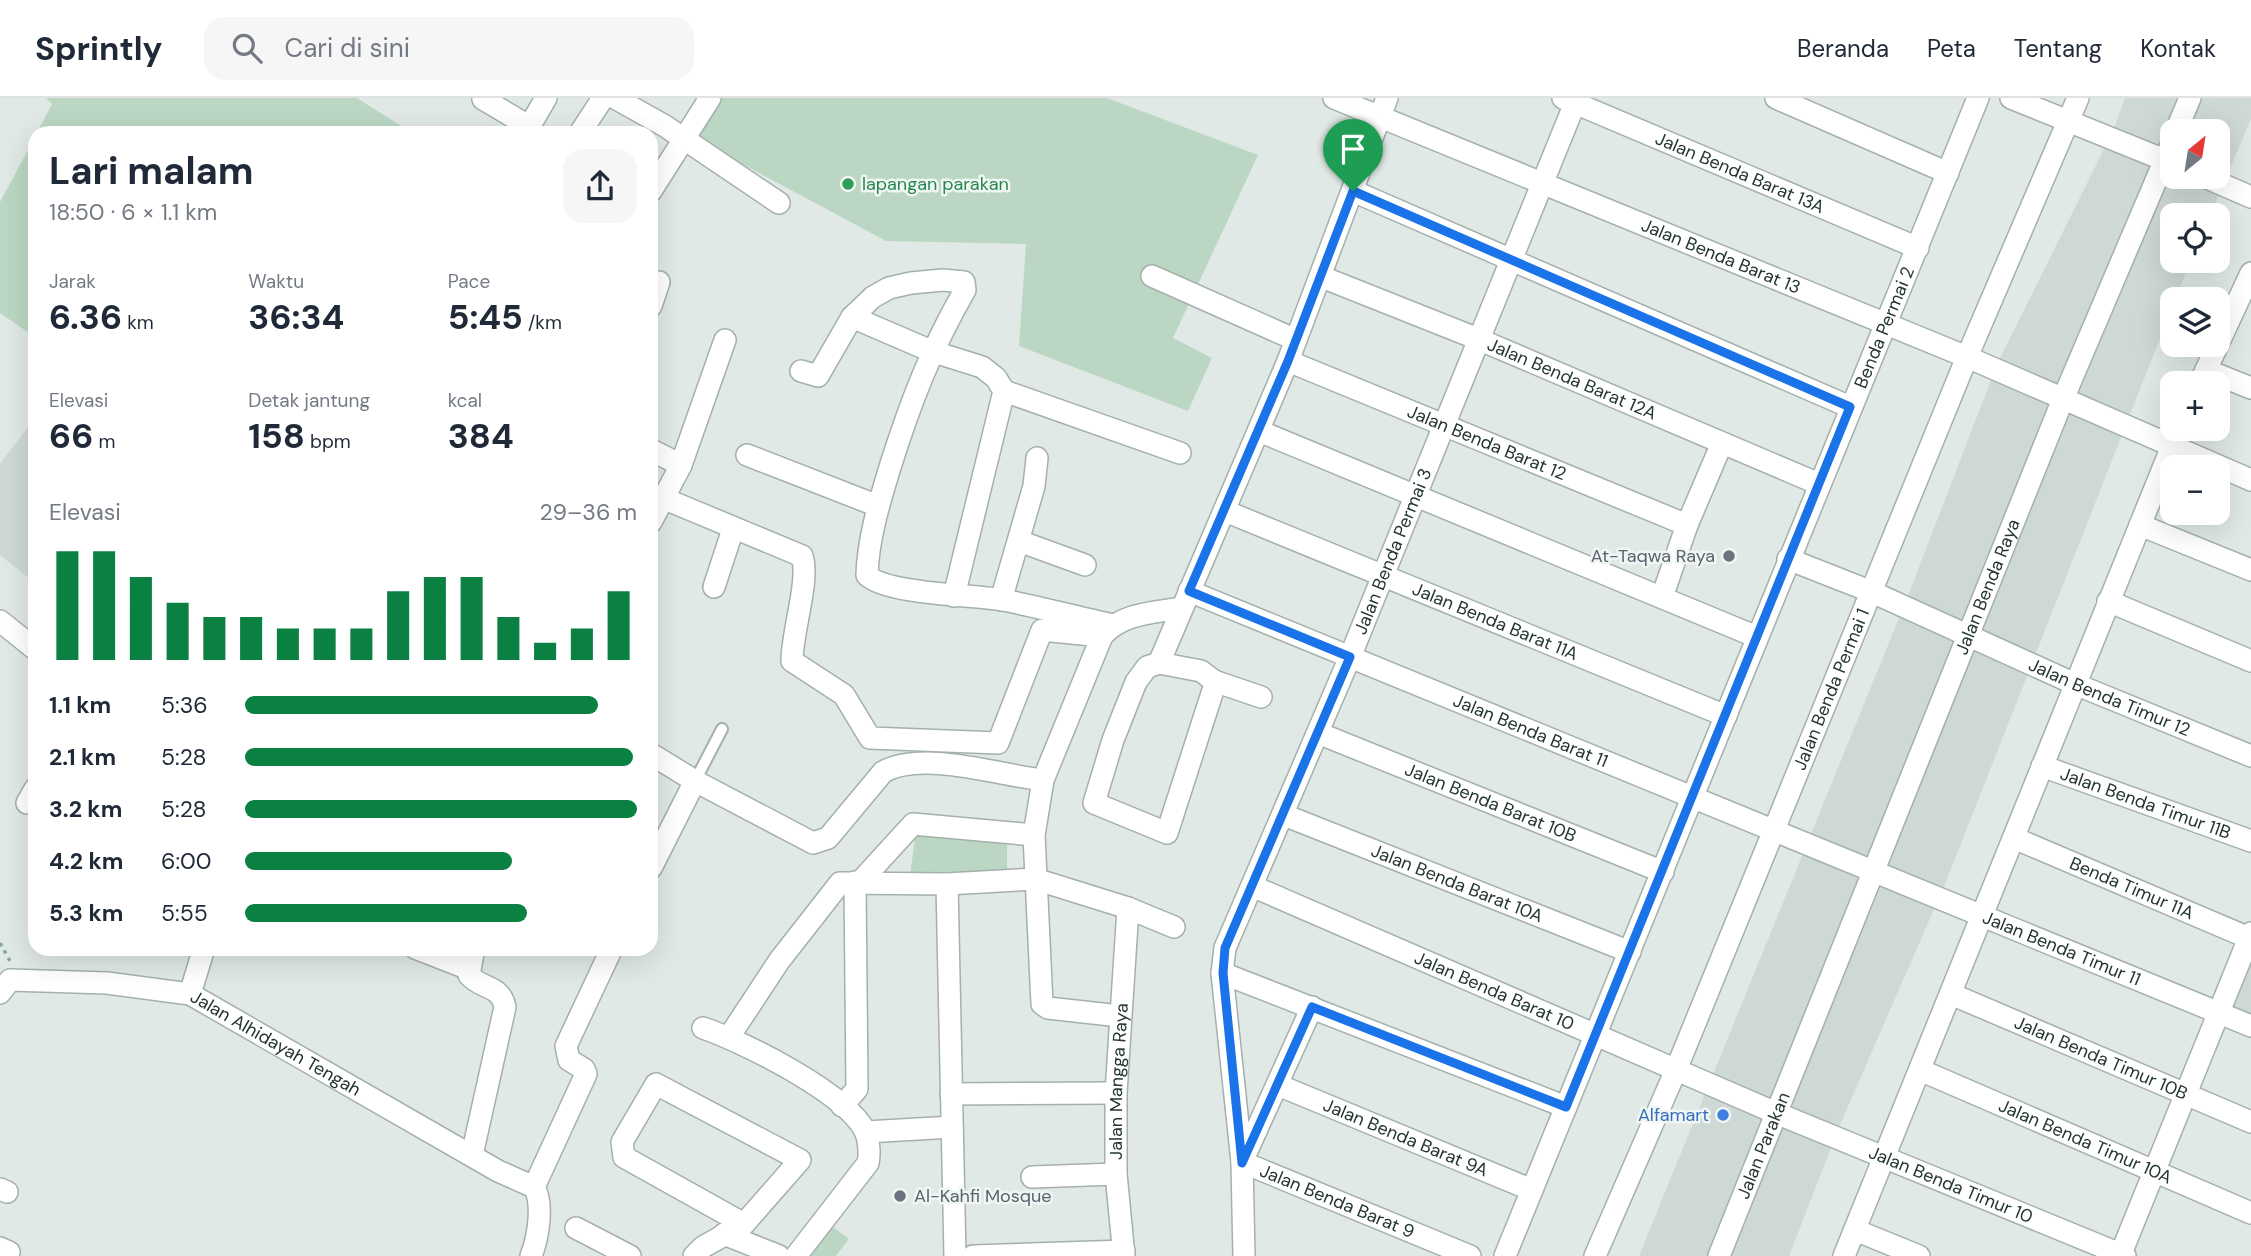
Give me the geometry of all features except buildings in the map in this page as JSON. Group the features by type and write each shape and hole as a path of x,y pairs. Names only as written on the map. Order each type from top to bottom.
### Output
{"street":[{"path":"483,99 528,124 547,98"},
{"path":"585,126 603,98"},
{"path":"615,98 684,138 779,203"},
{"path":"658,180 710,98"},
{"name":"Jalan Benda Barat 13","path":"1334,98 1384,107 1542,184 2063,399 2160,433"},
{"path":"1776,98 1948,173"},
{"name":"Benda Permai 2","path":"1505,1256 1694,798 1884,323 1979,98"},
{"path":"2011,98 2068,121 2160,152"},
{"name":"Jalan Benda Permai 1","path":"1595,1256 1676,1070 1967,358 2078,98"},
{"path":"2181,119 2190,98"},
{"name":"Jalan Benda Permai 3","path":"1244,1256 1242,1163 1223,973 1231,930 1284,815 1350,657 1542,184 1572,100"},
{"name":"Jalan Benda Barat 13A","path":"1572,100 1917,248"},
{"path":"1159,663 1322,277 1384,107"},
{"name":"Jalan Benda Raya","path":"1807,1034 2063,399 2160,178"},
{"path":"2230,188 2251,197"},
{"path":"1353,191 1850,407"},
{"path":"1152,276 1296,340"},
{"name":"Jalan Benda Barat 12A","path":"1322,277 1478,339 1819,484"},
{"path":"801,371 814,377 821,373 852,317 888,288 960,279 964,282 965,290 931,351 909,408 878,506 867,571 869,578 900,587 1001,600 1107,630"},
{"path":"2206,371 2249,285"},
{"path":"852,317 931,351 987,370 1004,391 1180,453"},
{"path":"658,510 681,465 724,340"},
{"name":"Jalan Benda Barat 12","path":"1288,361 1687,525"},
{"path":"2230,383 2251,388"},
{"path":"954,596 1004,391"},
{"path":"1259,431 1757,637"},
{"path":"1844,1256 2174,441"},
{"name":"Jalan Benda Barat 13","path":"2180,441 2251,480"},
{"path":"1661,597 1687,525 1722,443"},
{"path":"658,454 681,465"},
{"path":"747,455 878,506"},
{"path":"1001,600 1034,486 1037,457"},
{"path":"665,499 802,556 805,565 796,615 792,661 844,695 870,738 998,743 1042,630 1107,630 1142,614 1185,600"},
{"name":"Jalan Benda Barat 11A","path":"1225,511 1726,716"},
{"path":"2140,525 2251,570"},
{"path":"714,587 733,529"},
{"path":"1019,541 1086,565"},
{"path":"1788,559 1969,634"},
{"name":"Jalan Benda Barat 11","path":"1185,600 1350,657 1874,872"},
{"path":"2108,601 2251,661"},
{"path":"0,621 28,643"},
{"path":"1107,630 1043,780 1034,835 1035,879 1042,1003 1048,1008 1121,1016"},
{"name":"Jalan Benda Timur 12","path":"1969,634 2075,684 2251,756"},
{"path":"1214,681 1214,695 1167,833 1094,803 1136,682 1147,667 1159,663 1201,671 1214,681 1261,697"},
{"name":"Jalan Benda Barat 10B","path":"1318,733 1663,872"},
{"path":"658,758 695,781 818,843 828,838 884,772 894,766 925,763 1043,780"},
{"name":"Jalan Benda Timur 11B","path":"2042,766 2251,841"},
{"path":"658,854 695,781"},
{"name":"Jalan Benda Barat 10A","path":"1284,815 1630,952"},
{"path":"842,1106 857,1089 858,882 913,824 1034,835"},
{"name":"Benda Timur 11A","path":"2014,838 2250,935"},
{"name":"Jalan Benda Timur 11","path":"1874,872 2251,1026"},
{"path":"729,1037 779,961 836,886 858,882 947,884 1035,879 1128,908 1174,927"},
{"path":"947,884 955,1256"},
{"name":"Jalan Benda Barat 10","path":"1252,886 1776,1113"},
{"name":"Jalan Mangga Raya","path":"1124,1254 1116,1174 1116,1093 1128,908"},
{"path":"2122,1255 2250,935"},
{"path":"190,995 202,956"},
{"path":"435,956 469,970"},
{"path":"472,956 469,970 474,981 496,989 503,996 505,1007 472,1155"},
{"path":"531,1256 536,1244 539,1202 534,1187 586,1074 584,1069 569,1060 566,1046 608,956"},
{"path":"1223,973 1566,1107"},
{"name":"Jalan Alhidayah Tengah","path":"0,993 10,980 107,984 190,995 472,1155 534,1187"},
{"name":"Jalan Benda Timur 10B","path":"1951,995 2251,1122"},
{"path":"1242,1163 1312,1007"},
{"path":"703,1028 729,1037 815,1085 842,1106 866,1132 868,1163 796,1256"},
{"name":"Jalan Parakan","path":"1720,1256 1807,1034"},
{"name":"Jalan Benda Timur 10A","path":"1920,1070 2251,1213"},
{"path":"694,1256 724,1234 744,1224 800,1160 656,1084 622,1142 624,1157 744,1224"},
{"name":"Jalan Benda Barat 9A","path":"1278,1085 1532,1190"},
{"path":"951,1094 1116,1093"},
{"name":"Jalan Benda Timur 10","path":"1776,1113 2122,1255"},
{"path":"866,1132 952,1127"},
{"name":"Jalan Benda Barat 9","path":"1242,1163 1470,1256"},
{"path":"1032,1177 1116,1174"},
{"path":"576,1228 630,1256"},
{"path":"1855,1230 1919,1256"},
{"path":"724,1234 779,1256"},
{"path":"973,1256 1124,1254"}],"lane":[{"path":"695,781 722,729"}],"shaded area":[{"path":"2125,98 2251,98 2251,119 2230,168 2230,119 2160,119 2160,189 2221,189 2215,203 2160,203 2160,273 2186,273 2180,287 2160,287 2160,338 1945,884 1839,1127 1789,1256 1639,1256 1906,601 1998,362 2113,131"},
{"path":"28,427 28,577 0,555 0,464"},
{"path":"2251,943 2251,1019 2225,1009"}],"green space":[{"path":"46,98 357,98 401,126 41,126 52,104"},
{"path":"709,98 1107,98 1258,155 1173,338 1212,358 1188,411 1019,346 1026,244 886,241 692,137"},
{"path":"28,150 28,332 0,313 0,202"},
{"path":"916,831 1007,840 1007,874 910,875"},
{"path":"833,1227 849,1239 836,1256 811,1256"}],"place":[{"name":"lapangan parakan","path":"848,184"},
{"name":"At-Taqwa Raya","path":"1729,556"},
{"name":"Alfamart","path":"1723,1115"},
{"name":"Al-Kahfi Mosque","path":"900,1196"}],"route":[{"path":"1353,191 1850,407 1696,794 1566,1107 1312,1007 1242,1163 1223,973 1225,948 1350,657 1189,591 1288,361 1353,191"}]}
